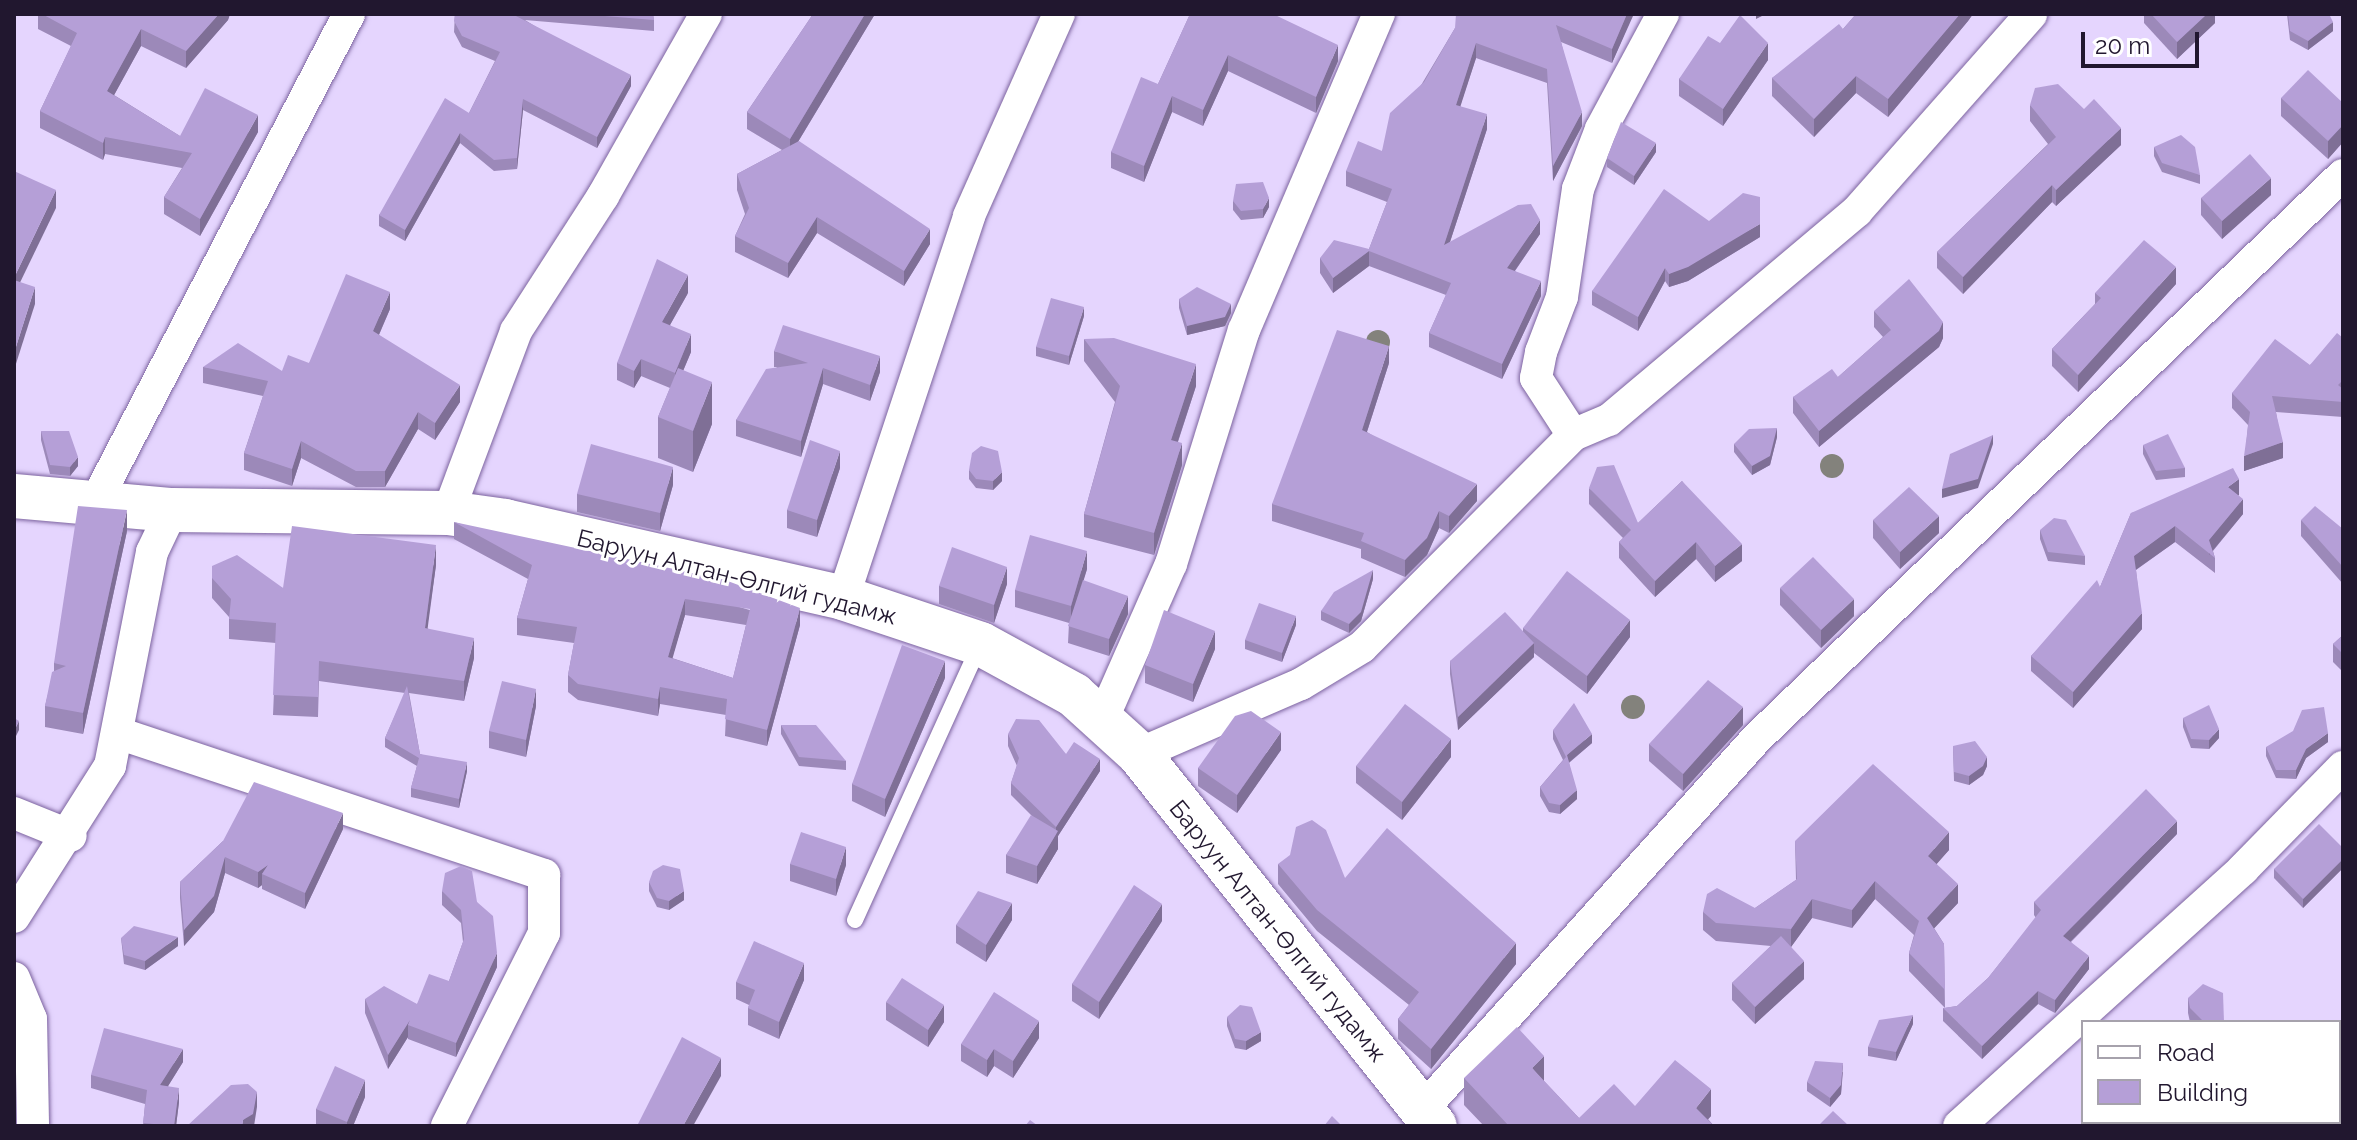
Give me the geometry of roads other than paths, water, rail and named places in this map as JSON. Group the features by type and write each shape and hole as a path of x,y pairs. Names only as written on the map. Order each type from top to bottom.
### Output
{"main road":[{"name":"Баруун Алтан-Өлгий гудамж","path":"14,496 172,510 448,513 843,598 981,644 1103,718 1139,754 1428,1118"}],"street":[{"path":"95,503 349,14"},
{"path":"448,513 516,331 603,196 706,14"},
{"path":"843,598 969,216 1059,14"},
{"path":"1103,718 1171,564 1244,330 1379,14"},
{"path":"1573,435 1536,378 1541,352 1562,297 1578,189 1601,129 1663,14"},
{"path":"1139,754 1301,684 1362,647 1573,435 1609,420 1818,247 1956,105 2031,14"},
{"path":"1428,1118 1756,739 2343,175"},
{"path":"14,917 71,836 121,734 152,552 172,510"},
{"path":"121,734 544,875 544,933 447,1126"},
{"path":"1959,1126 2243,869 2343,767"},
{"path":"14,813 71,836"},
{"path":"14,978 31,1019 33,1126"}],"lane":[{"path":"855,920 981,644"}]}
